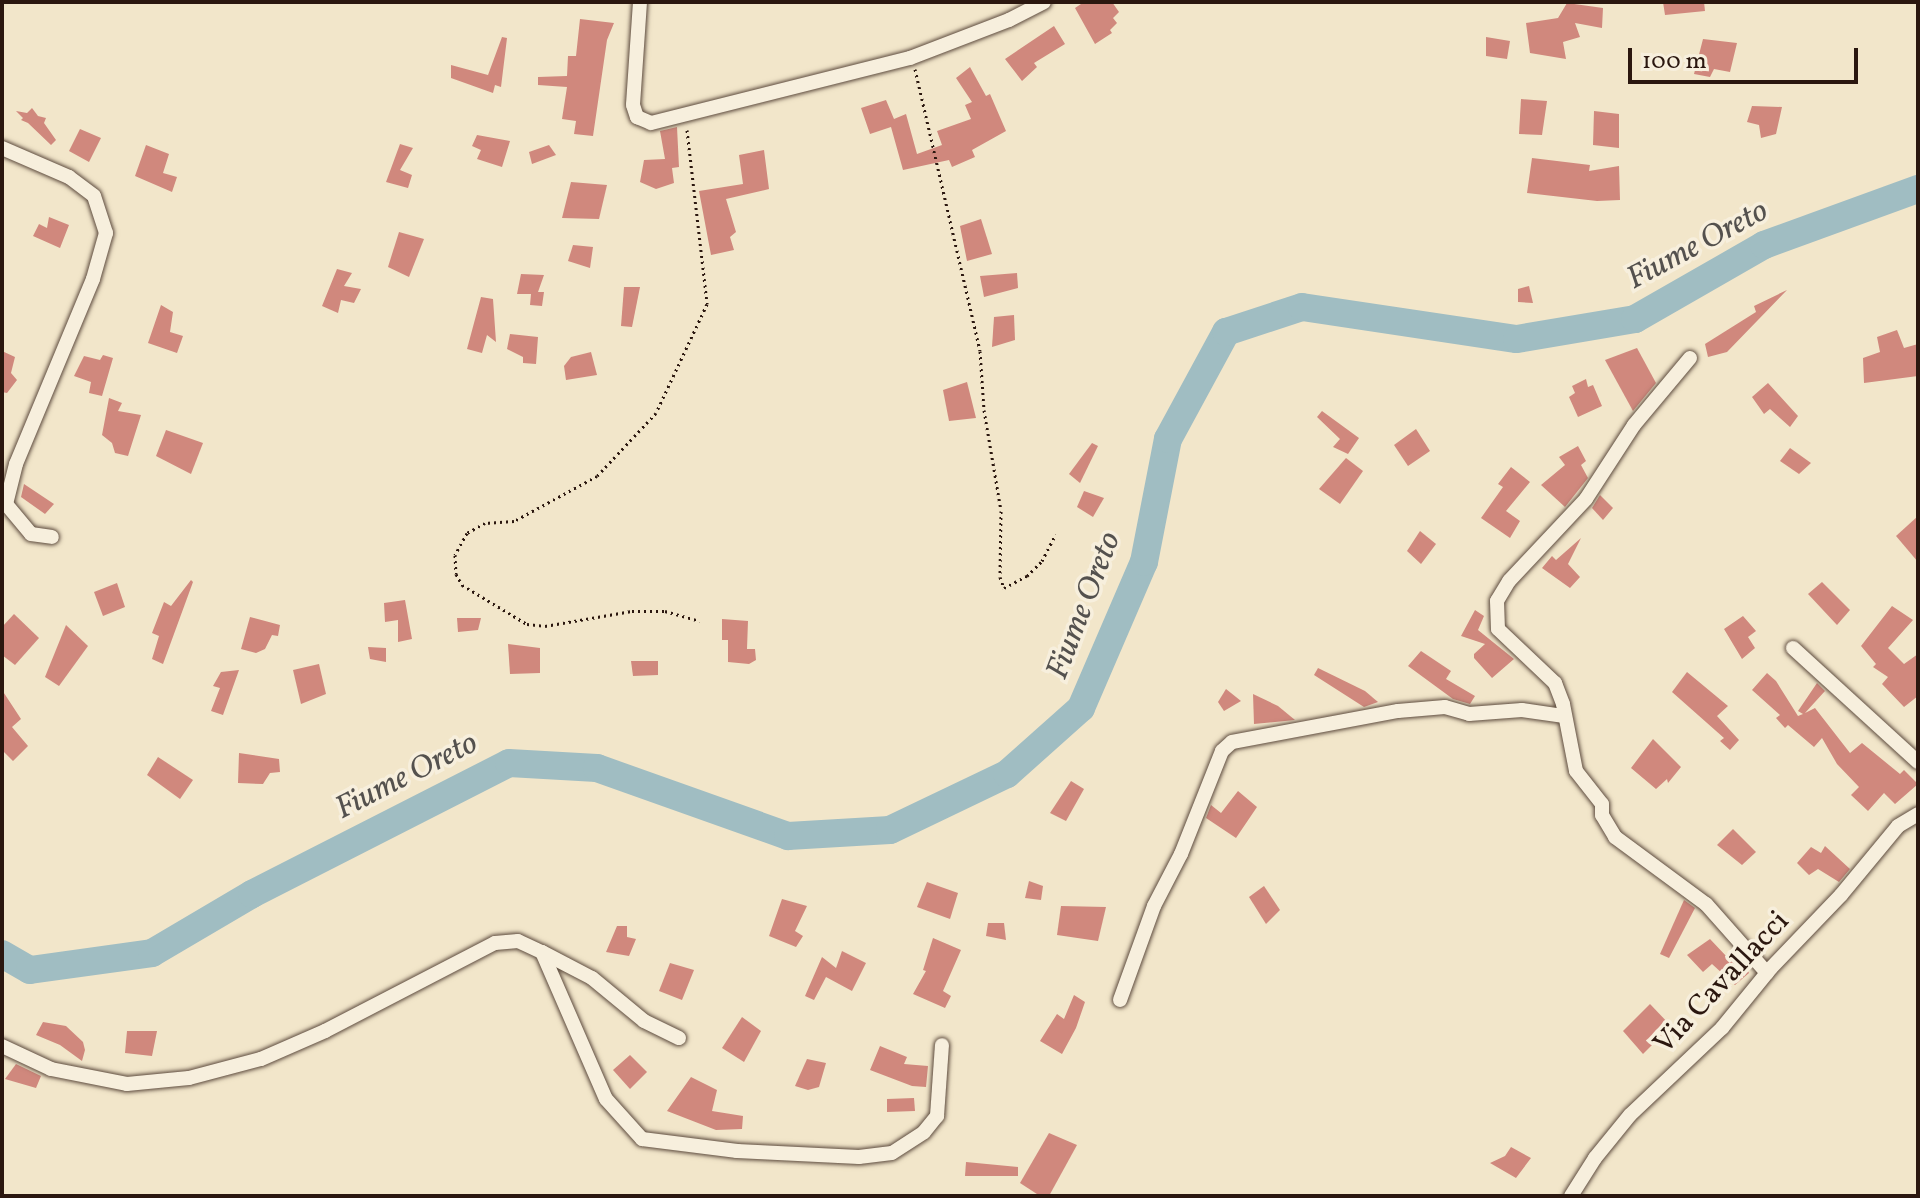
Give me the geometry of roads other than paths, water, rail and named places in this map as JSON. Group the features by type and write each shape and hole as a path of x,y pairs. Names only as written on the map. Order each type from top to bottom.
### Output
{"street":[{"path":"640,2 633,105 637,117 651,123 913,57 1009,20 1044,2"},
{"path":"2,148 69,177 94,196 106,233 93,279 16,464 6,504 31,534 52,537"},
{"path":"1690,358 1634,425 1586,499 1509,581 1497,601 1498,629 1555,683 1563,704 1576,771 1602,804 1602,815 1615,837 1706,904 1767,973"},
{"path":"1793,648 1918,762"},
{"path":"1120,1000 1154,906 1181,854 1222,751 1232,742 1429,708 1445,707 1469,714 1522,710 1563,716"},
{"name":"Via Cavallacci","path":"1571,1196 1595,1158 1630,1115 1722,1028 1898,826 1918,814"},
{"path":"2,1046 51,1069 127,1084 189,1078 261,1059 325,1031 495,943 518,941 592,978 644,1021 679,1038"},
{"path":"542,952 606,1099 642,1139 737,1151 859,1157 892,1153 924,1132 937,1116 942,1045"}],"waterway":[{"name":"Fiume Oreto","path":"2,954 30,970 152,953 252,894 509,763 597,768 788,836 890,830 1007,774 1081,708 1144,562 1168,439 1226,332 1302,307 1517,339 1635,319 1764,245 1918,189"}]}
